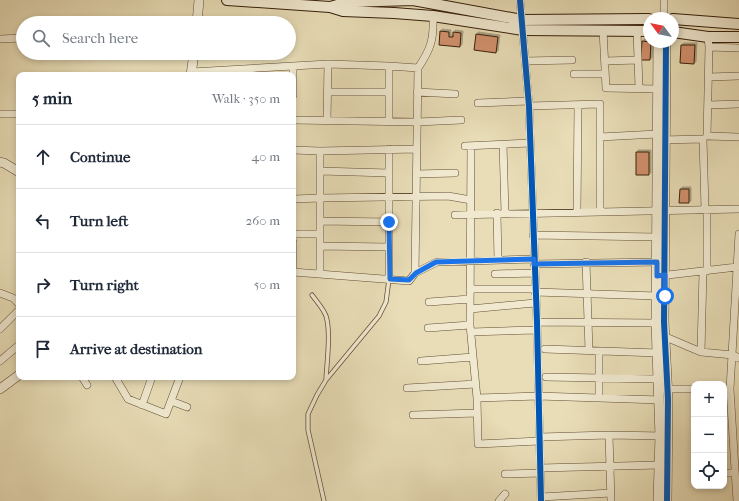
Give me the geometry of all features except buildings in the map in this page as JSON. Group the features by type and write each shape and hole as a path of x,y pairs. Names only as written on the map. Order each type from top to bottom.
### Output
{"main road":[{"path":"227,0 330,6 362,1 413,0 522,25 643,19"},
{"path":"347,4 360,12 433,16 522,25 603,30 643,30"},
{"path":"679,19 739,24"},
{"path":"679,34 708,42 739,38"}],"street":[{"path":"198,16 199,0"},
{"path":"520,0 529,104 535,303 537,322 541,499 611,497 609,435"},
{"path":"664,0 664,12"},
{"path":"360,12 362,1"},
{"path":"416,273 418,68 428,54 432,41 434,34 433,16"},
{"path":"603,30 606,88 657,89"},
{"path":"637,30 639,88"},
{"path":"0,39 16,38"},
{"path":"739,48 708,42 707,136 739,137"},
{"path":"658,48 657,89 660,138 661,210 661,335 666,501"},
{"path":"660,138 666,48"},
{"path":"192,72 193,60"},
{"path":"525,60 572,60"},
{"path":"605,61 638,60"},
{"path":"206,72 328,64 418,68"},
{"path":"326,121 328,64"},
{"path":"293,66 293,72"},
{"path":"389,66 389,122"},
{"path":"574,74 605,74"},
{"path":"708,77 739,76"},
{"path":"327,92 389,92"},
{"path":"417,92 455,94"},
{"path":"478,102 578,105 600,104 600,211"},
{"path":"708,105 739,104"},
{"path":"577,212 578,105"},
{"path":"0,114 16,114"},
{"path":"296,120 417,122 461,120"},
{"path":"600,137 703,140 706,209 701,352"},
{"path":"530,143 468,146 471,200 470,328 476,384 478,444 609,435 664,436"},
{"path":"498,260 503,144"},
{"path":"389,149 390,279"},
{"path":"296,150 418,149"},
{"path":"320,151 320,274"},
{"path":"0,162 16,170"},
{"path":"320,171 389,173"},
{"path":"416,174 455,172"},
{"path":"296,199 448,196 471,200"},
{"path":"455,215 739,209"},
{"path":"658,501 659,465 664,436 660,400 663,389 659,379 658,353 661,335 656,323 657,296 661,276 657,262 657,236 661,210"},
{"path":"320,221 389,222"},
{"path":"296,234 320,234"},
{"path":"737,501 735,473 736,420 727,389 736,356 739,234"},
{"path":"533,235 657,236"},
{"path":"320,246 389,247"},
{"path":"296,272 409,280 416,273 436,262 498,260 534,262 657,262"},
{"path":"586,262 589,350"},
{"path":"661,276 737,267"},
{"path":"495,274 534,273"},
{"path":"470,289 535,290 588,294 657,296"},
{"path":"0,292 16,301"},
{"path":"429,302 470,299"},
{"path":"470,309 535,303"},
{"path":"0,329 16,313"},
{"path":"537,322 588,321 656,323"},
{"path":"428,328 536,330"},
{"path":"661,335 701,352 736,356"},
{"path":"0,361 16,348"},
{"path":"545,349 658,353"},
{"path":"599,351 599,398"},
{"path":"421,361 473,357"},
{"path":"2,389 16,377"},
{"path":"546,377 659,379"},
{"path":"84,380 87,385"},
{"path":"117,380 128,399 166,414 179,380"},
{"path":"120,386 122,380"},
{"path":"142,405 151,380"},
{"path":"407,388 476,384"},
{"path":"663,389 691,388"},
{"path":"476,398 538,396 660,400"},
{"path":"731,399 739,402"},
{"path":"171,401 187,407"},
{"path":"413,415 477,413"},
{"path":"505,474 610,466 659,465"},
{"path":"727,474 735,473"},
{"path":"500,501 505,494"}],"lane":[{"path":"324,501 308,430 308,414 326,380 379,316 386,302 390,279"},
{"path":"312,296 321,306 326,315 328,326 326,380"}],"cycle path":[{"path":"520,0 529,106 537,322 541,501"},
{"path":"666,48 664,322 668,399 667,501"}],"route":[{"path":"389,222 390,279 409,280 416,273 436,262 534,259 534,264 657,262 657,276 665,275 665,296"}]}
